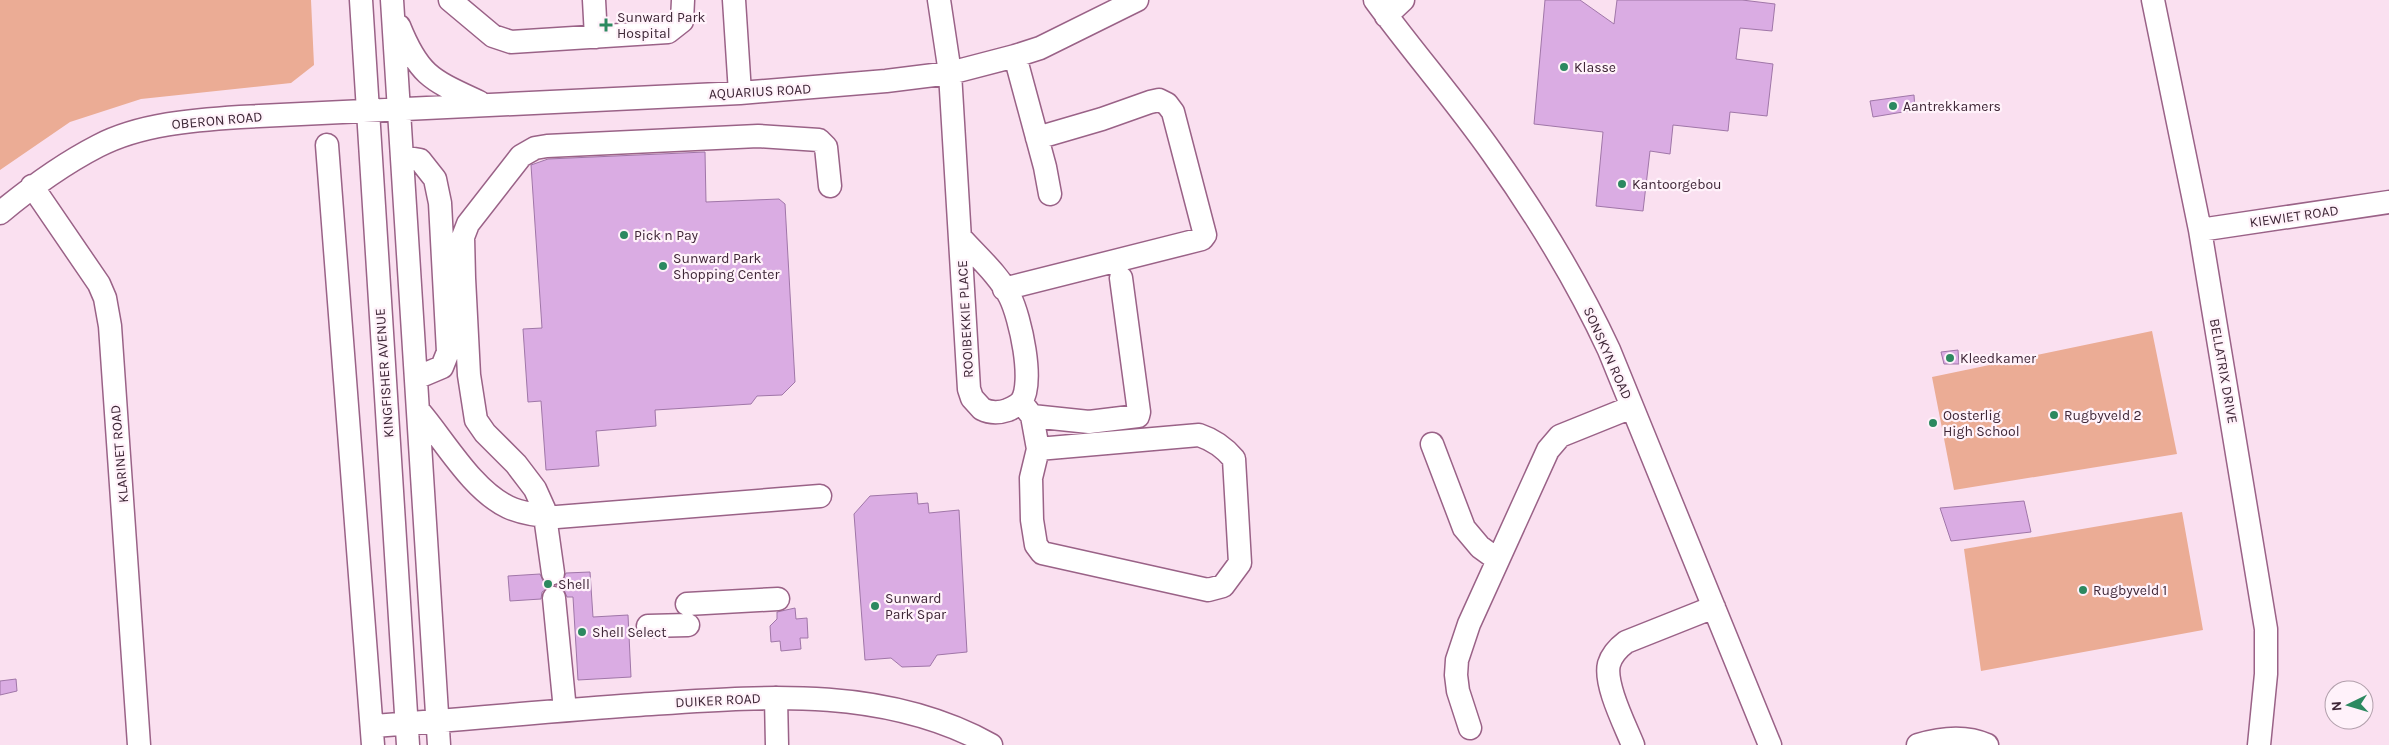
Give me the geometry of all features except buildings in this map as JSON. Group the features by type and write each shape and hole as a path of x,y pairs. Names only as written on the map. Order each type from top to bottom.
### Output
{"street":[{"name":"KINGFISHER AVENUE","path":"360,0 407,734"},
{"path":"450,0 493,36 511,42 668,32 682,21 683,0"},
{"path":"594,0 596,37"},
{"path":"734,0 740,93"},
{"name":"ROOIBEKKIE PLACE","path":"939,0 950,73 968,379 972,398 982,409 993,412 1026,409 1025,359 1016,312 1004,289 961,238"},
{"name":"AQUARIUS ROAD","path":"368,111 740,93 877,82 950,73 1040,48 1137,0"},
{"path":"1381,8 1403,0"},
{"name":"BELLATRIX DRIVE","path":"2153,0 2200,230 2266,629 2266,674 2259,745"},
{"path":"393,6 408,48 428,76 483,104"},
{"path":"393,6 439,745"},
{"name":"SONSKYN ROAD","path":"1381,8 1492,152 1539,222 1588,305 1632,407 1770,745"},
{"path":"1015,56 1050,194"},
{"path":"1004,289 1202,239 1204,235 1205,230 1173,112 1167,104 1159,100 1150,102 1102,119 1037,138"},
{"name":"OBERON ROAD","path":"0,213 32,186 99,145 163,126 189,121 240,117 368,111"},
{"path":"553,574 546,516 538,496 526,477 476,420 469,375 463,237 468,224 522,156 535,148 547,146 758,136 818,140 826,147 830,186"},
{"path":"327,145 372,736"},
{"path":"403,157 420,160 435,179 440,203 448,352 442,367 416,378"},
{"name":"KLARINET ROAD","path":"32,186 89,267 105,298 110,326 139,745"},
{"name":"KIEWIET ROAD","path":"2200,230 2389,202"},
{"path":"1038,449 1198,435 1210,439 1225,448 1234,459 1240,563 1222,586 1208,590 1042,554 1036,545 1032,520 1031,478 1038,449 1026,409 1089,422 1138,416 1121,278"},
{"path":"1470,728 1458,691 1457,660 1469,624 1548,450 1555,440 1632,407"},
{"path":"419,411 472,478 489,494 508,507 546,516 820,496"},
{"path":"1432,444 1464,528 1480,548 1498,560"},
{"path":"554,598 565,710"},
{"path":"648,626 688,615 778,599"},
{"path":"1633,745 1608,675 1609,664 1616,650 1626,642 1714,607"},
{"name":"DUIKER ROAD","path":"372,736 407,734 438,721 565,710 736,698 817,698 868,703 914,713 957,728 991,745"},
{"path":"776,698 777,745"},
{"path":"1918,745 1957,738 1969,739 1987,745"}],"shaded area":[{"path":"0,0 311,0 314,65 291,83 141,99 70,122 0,170"},
{"name":"Rugbyveld 2","path":"2152,331 2177,454 1954,490 1932,377"},
{"name":"Rugbyveld 1","path":"2182,512 2203,630 1981,671 1964,549"}],"place":[{"name":"Sunward Park Hospital","path":"606,25"},
{"name":"Klasse","path":"1564,67"},
{"name":"Aantrekkamers","path":"1893,106"},
{"name":"Kantoorgebou","path":"1622,184"},
{"name":"Pick n Pay","path":"624,235"},
{"name":"Sunward Park Shopping Center","path":"663,266"},
{"name":"Kleedkamer","path":"1950,358"},
{"name":"Rugbyveld 2","path":"2054,415"},
{"name":"Oosterlig High School","path":"1933,423"},
{"name":"Shell","path":"548,584"},
{"name":"Rugbyveld 1","path":"2083,590"},
{"name":"Sunward Park Spar","path":"875,606"},
{"name":"Shell Select","path":"582,632"}]}
